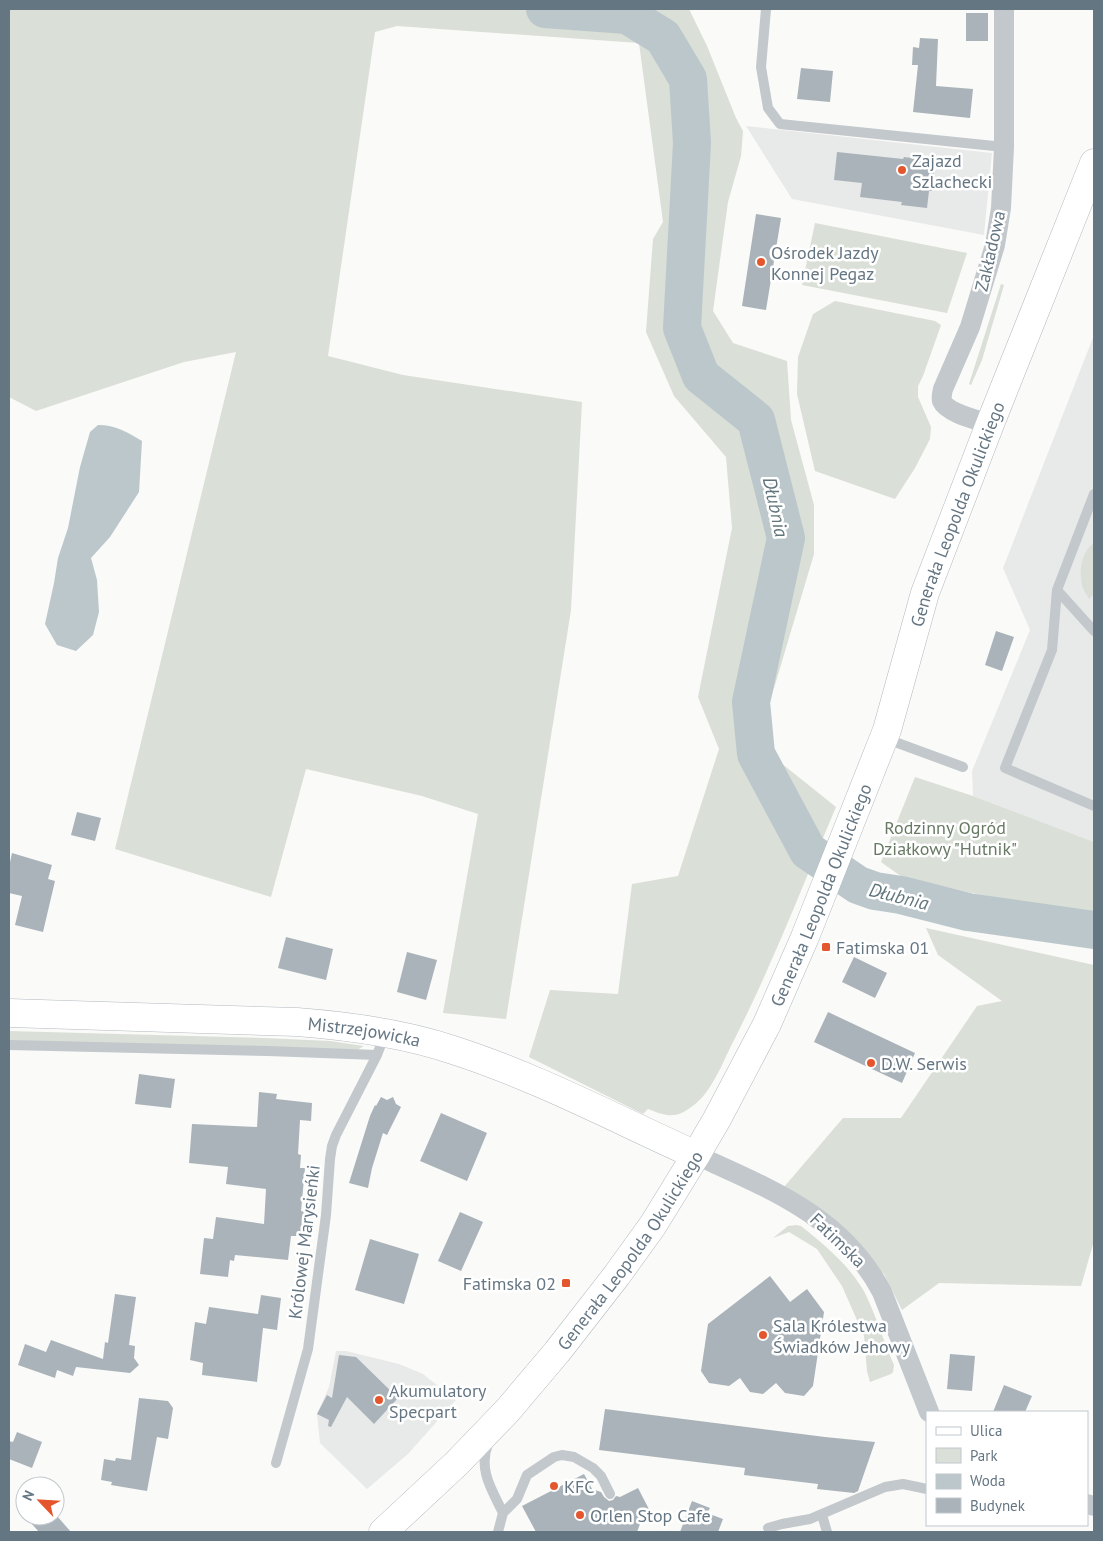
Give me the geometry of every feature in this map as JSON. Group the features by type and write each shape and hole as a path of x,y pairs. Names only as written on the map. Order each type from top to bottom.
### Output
{"main road":[{"name":"Generała Leopolda Okulickiego","path":"383,1532 457,1463 508,1410 557,1352 617,1275 658,1216 726,1103 767,1024 848,831 884,738 925,593 1094,163"},
{"name":"Mistrzejowicka","path":"9,1013 261,1020 325,1024 382,1044 444,1047 551,1088 696,1155"}],"street":[{"name":"Zakładowa","path":"990,424 950,410 942,401 941,395 970,328 995,245 1001,208 1004,147 1004,9"},
{"name":"Fatimska","path":"696,1155 773,1190 804,1208 834,1232 856,1254 873,1275 882,1292 929,1411"}],"lane":[{"path":"766,9 761,67 768,108 780,124 1004,147"},
{"path":"1094,494 1057,590 1052,650 1005,768 1094,806"},
{"path":"1057,590 1094,631"},
{"path":"884,738 963,767"},
{"path":"9,1045 268,1051 382,1044"},
{"name":"Królowej Marysieńki","path":"276,1463 308,1349 326,1214 332,1146 382,1044"},
{"path":"503,1513 489,1484 483,1461 484,1453 490,1440 508,1410"},
{"path":"498,1532 503,1513 516,1499 527,1475 554,1457 562,1455 574,1457 598,1471 610,1494"},
{"path":"768,1528 822,1515 885,1488 903,1484 926,1489"},
{"path":"822,1515 827,1532"}],"shaded area":[{"path":"746,126 992,153 984,235 792,199"},
{"path":"1094,335 1094,842 973,796 972,771 1030,630 1003,568"},
{"path":"336,1351 346,1351 399,1364 423,1374 456,1400 408,1454 367,1489 320,1443 317,1414 329,1387"}],"green space":[{"path":"9,9 689,9 743,131 741,156 728,202 713,311 733,343 787,361 791,420 814,505 814,554 763,725 776,759 836,807 773,957 746,1015 711,1085 688,1110 677,1115 667,1115 648,1109 643,1114 529,1057 550,990 618,994 632,884 678,876 719,749 698,697 732,528 726,457 674,396 646,332 653,239 663,222 639,43 397,26 375,32 328,356 403,375 582,402 571,610 506,1019 443,1013 478,814 422,796 306,769 271,897 115,849 236,352 184,362 36,411 9,397"},
{"path":"815,223 967,253 947,313 802,285"},
{"path":"1001,284 1004,285 982,360 971,385 969,384"},
{"path":"835,301 935,321 941,325 918,386 918,397 931,427 930,439 915,468 895,499 815,471 797,394 798,357 813,314"},
{"path":"1094,543 1094,594 1089,599 1083,588 1081,570 1083,557"},
{"name":"Rodzinny Ogród Działkowy \"Hutnik\"","path":"915,777 973,796 1094,842 1094,916 972,893 902,877 881,862"},
{"path":"926,928 1094,965 1094,1241 1081,1286 939,1283 902,1310 884,1274 784,1187 843,1118 901,1118 977,1006 1002,1001 938,955"},
{"path":"9,1031 264,1038 330,1041 364,1046 357,1050 9,1041"},
{"path":"788,1226 801,1226 828,1248 859,1283 869,1302 894,1365 891,1374 870,1382 867,1371 864,1336 842,1286 817,1249 789,1232 773,1238"}],"water":[{"path":"98,425 116,428 142,441 139,492 110,537 91,558 97,580 99,612 93,635 76,651 57,645 45,624 58,558 68,528 80,467 90,432"}],"building":[{"path":"966,13 988,13 988,41 966,41"},
{"path":"920,38 938,39 936,86 973,89 970,118 913,112 918,65 912,65 913,47 919,48"},
{"path":"801,68 833,71 830,102 797,99"},
{"path":"837,152 935,161 932,191 929,191 927,208 901,205 902,202 860,197 862,183 834,180"},
{"name":"Ośrodek Jazdy Konnej Pegaz","path":"756,214 781,218 766,310 742,306"},
{"path":"996,631 1014,637 1002,671 985,665"},
{"path":"77,812 101,818 95,841 71,835"},
{"path":"12,853 52,865 48,879 55,881 43,932 15,925 22,896 9,893 9,867"},
{"path":"286,937 333,949 326,980 278,968"},
{"path":"407,952 437,960 426,1000 397,992"},
{"path":"854,957 887,973 875,998 842,982"},
{"path":"828,1012 915,1053 902,1083 814,1042"},
{"path":"139,1074 175,1079 171,1108 135,1104"},
{"path":"259,1092 277,1094 276,1099 312,1103 311,1121 300,1120 298,1154 301,1155 300,1168 305,1168 301,1211 305,1212 301,1236 291,1236 288,1260 235,1255 234,1261 230,1260 228,1277 200,1274 204,1238 213,1239 216,1217 264,1224 266,1189 226,1184 228,1167 189,1163 192,1124 257,1127"},
{"path":"381,1097 387,1100 393,1097 396,1104 401,1107 387,1135 383,1133 368,1188 349,1183 370,1116"},
{"path":"441,1113 487,1133 467,1181 420,1161"},
{"path":"460,1212 483,1222 461,1271 438,1261"},
{"path":"370,1239 419,1254 404,1304 355,1290"},
{"name":"Sala Królestwa Świadków Jehowy","path":"770,1276 790,1302 807,1289 824,1312 813,1386 804,1396 785,1393 776,1383 763,1394 750,1392 740,1378 729,1386 709,1383 701,1371 708,1324"},
{"path":"115,1294 136,1297 129,1345 135,1346 134,1358 139,1365 130,1373 76,1367 73,1376 57,1370 55,1378 18,1365 25,1344 46,1352 51,1340 103,1359 105,1342 108,1343"},
{"path":"261,1295 281,1298 277,1330 263,1328 257,1382 202,1375 203,1363 190,1360 195,1322 206,1324 209,1307 258,1314"},
{"path":"950,1354 975,1356 972,1391 947,1389"},
{"path":"339,1355 356,1357 398,1398 374,1424 347,1397 331,1427 328,1426 329,1420 317,1414 327,1395 332,1398"},
{"path":"1004,1385 1032,1396 1025,1411 993,1411"},
{"path":"139,1398 168,1401 173,1408 168,1439 157,1437 147,1491 111,1485 112,1482 101,1480 104,1459 115,1461 116,1458 131,1460"},
{"path":"605,1409 875,1442 858,1491 854,1493 817,1489 818,1484 744,1475 745,1468 599,1450"},
{"path":"17,1432 42,1442 32,1468 9,1459 9,1441 13,1442"},
{"path":"584,1474 592,1489 601,1492 609,1501 613,1500 616,1496 620,1497 638,1488 653,1517 640,1524 637,1532 536,1532 522,1506"},
{"path":"692,1501 710,1508 707,1513 723,1519 718,1532 680,1532"},
{"path":"65,1525 71,1532 39,1532 34,1526"}],"waterway":[{"name":"Dłubnia","path":"545,9 627,15 663,37 688,79 692,143 682,328 701,376 756,420 786,538 751,702 756,754 808,851 858,885 875,891 901,895 968,912 1094,930"}],"place":[{"name":"Zajazd Szlachecki","path":"902,170"},
{"name":"Ośrodek Jazdy Konnej Pegaz","path":"761,262"},
{"name":"Fatimska 01","path":"826,947"},
{"name":"D.W. Serwis","path":"871,1063"},
{"name":"Fatimska 02","path":"566,1283"},
{"name":"Sala Królestwa Świadków Jehowy","path":"763,1335"},
{"name":"Akumulatory Specpart","path":"379,1400"},
{"name":"KFC","path":"554,1486"},
{"name":"Orlen Stop Cafe","path":"580,1515"}]}
